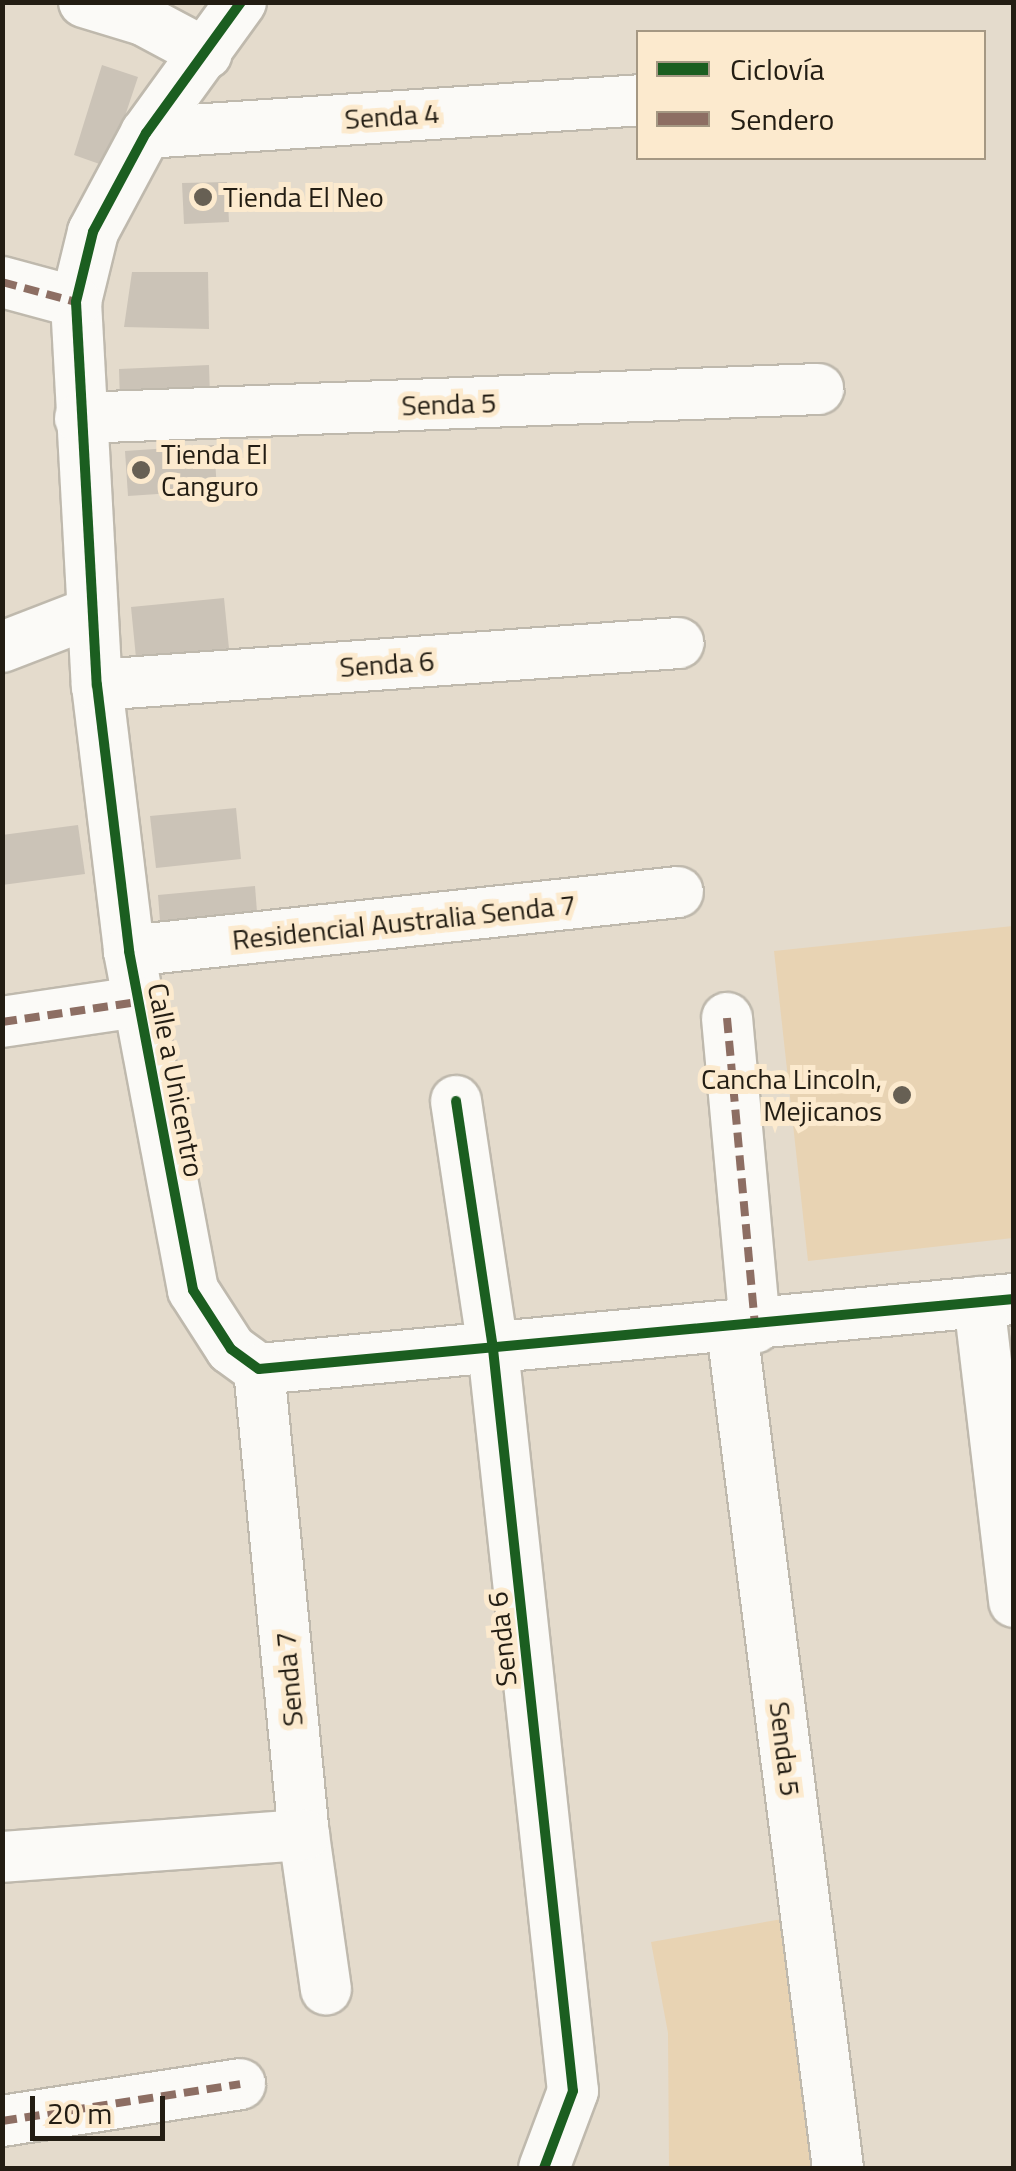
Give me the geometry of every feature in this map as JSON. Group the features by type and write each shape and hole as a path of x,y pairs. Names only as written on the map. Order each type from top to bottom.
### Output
{"street":[{"path":"84,2 143,20 207,54"},
{"name":"Calle a Unicentro","path":"241,2 207,54 146,132 93,232 76,302 90,613 129,951 193,1290 231,1348 260,1368"},
{"name":"Senda 4","path":"146,132 636,100"},
{"path":"2,282 76,302"},
{"name":"Senda 5","path":"80,418 818,389"},
{"path":"2,647 90,613"},
{"name":"Senda 6","path":"96,685 678,642"},
{"name":"Residencial Australia Senda 7","path":"129,951 678,892"},
{"path":"2,1022 138,1002"},
{"name":"Senda 5","path":"726,1018 743,1329 838,2168"},
{"name":"Senda 6","path":"456,1101 493,1350 573,2092 544,2168"},
{"path":"260,1368 743,1329 996,1301 1014,1602"},
{"name":"Senda 7","path":"260,1368 304,1834 326,1988"},
{"path":"2,1857 304,1834"},
{"path":"2,2120 240,2084"}],"shaded area":[{"name":"Cancha Lincoln, Mejicanos","path":"1013,926 1013,1238 808,1261 774,951"},
{"path":"794,1917 827,2168 669,2168 668,2033 651,1942"}],"building":[{"path":"102,65 138,77 108,167 74,155"},
{"path":"227,182 229,222 184,224 182,183"},
{"path":"132,272 208,272 209,329 124,327"},
{"path":"209,365 210,398 120,402 119,369"},
{"path":"214,445 217,490 128,496 125,451"},
{"path":"224,598 230,659 137,668 131,607"},
{"path":"236,808 241,859 156,868 150,816"},
{"path":"78,825 85,874 2,885 2,835"},
{"path":"255,886 258,925 161,934 158,895"}],"marked path":[{"path":"2,282 76,302"},
{"path":"2,1022 138,1002"},
{"path":"727,1018 755,1328"},
{"path":"2,2121 240,2084"}],"cycle path":[{"path":"241,2 146,133 93,232 76,302 97,685 129,951 193,1290 231,1349 259,1369 1014,1299"},
{"path":"456,1101 493,1349 573,2091 544,2168"}],"place":[{"name":"Tienda El Neo","path":"203,197"},
{"name":"Tienda El Canguro","path":"141,470"},
{"name":"Cancha Lincoln, Mejicanos","path":"902,1095"}]}
